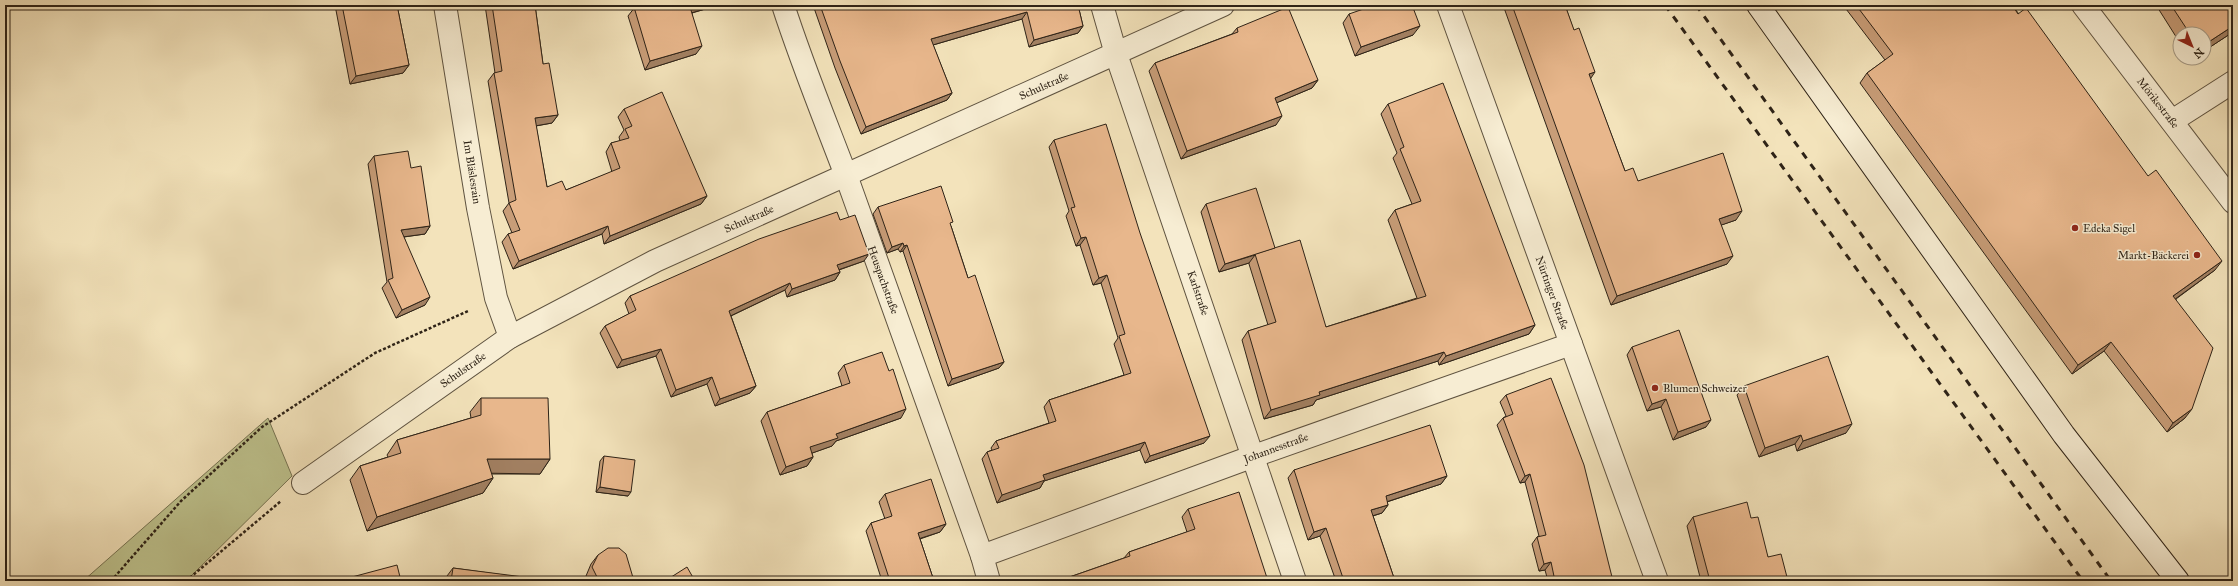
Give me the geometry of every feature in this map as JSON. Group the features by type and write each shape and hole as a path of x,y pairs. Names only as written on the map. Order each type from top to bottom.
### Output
{"street":[{"name":"Im Bläslesrain","path":"445,5 478,208 496,298 510,336"},
{"name":"Heuspachstraße","path":"783,5 796,47 846,176 982,556 989,581"},
{"name":"Karlstraße","path":"1102,5 1116,54 1254,456 1295,581"},
{"name":"Schulstraße","path":"303,483 510,336 655,261 1223,5"},
{"name":"Nürtinger Straße","path":"1448,5 1657,581"},
{"path":"1758,5 2064,435 2178,581"},
{"name":"Mörikestraße","path":"2083,5 2233,202"},
{"path":"2172,121 2233,82"},
{"name":"Johannesstraße","path":"982,556 1254,456 1571,344"}],"path":[{"path":"110,581 181,501 262,427 375,352 496,298"},
{"path":"186,581 303,483"}],"green space":[{"path":"268,418 292,476 186,581 83,581"}],"building":[{"path":"342,5 397,5 409,65 356,76"},
{"path":"492,5 535,5 543,64 549,63 558,115 535,118 547,187 562,181 566,190 620,168 611,143 629,138 625,129 632,126 624,109 662,92 707,196 610,236 608,226 519,261 508,234 520,230 509,203 516,200 494,73 502,71"},
{"path":"642,5 697,5 690,7 702,46 650,61 634,7"},
{"path":"820,5 1078,5 1083,26 1034,40 1027,12 931,39 952,93 866,127"},
{"path":"1375,5 1412,5 1420,26 1361,47 1349,14"},
{"path":"1512,5 1565,5 1574,30 1579,28 1595,72 1589,74 1625,171 1633,168 1638,181 1723,153 1742,211 1719,219 1733,256 1617,296"},
{"name":"Edeka Sigel","path":"1856,5 2012,5 2018,14 2026,8 2148,176 2156,170 2222,261 2173,296 2213,348 2192,409 2173,423 2111,342 2078,365 1867,73 1893,54"},
{"path":"2171,5 2233,5 2233,26 2212,40 2212,26 2185,26"},
{"path":"1288,7 1318,80 1275,98 1282,116 1187,151 1155,63 1238,32 1237,28"},
{"path":"1443,83 1535,325 1446,356 1444,352 1319,392 1320,395 1271,410 1248,331 1276,322 1255,254 1300,240 1326,327 1426,296 1395,210 1421,201 1400,149 1404,147 1388,104"},
{"path":"1106,124 1140,233 1210,436 1150,456 1145,442 1043,475 1045,480 1002,495 987,452 999,448 996,441 1056,421 1049,400 1131,373 1119,336 1125,334 1107,275 1099,278 1086,237 1081,238 1071,208 1075,207 1054,140"},
{"path":"408,151 411,168 421,166 430,226 401,230 430,297 402,310 388,280 393,278 374,156"},
{"path":"941,186 953,222 950,223 968,278 975,275 1004,362 952,379 907,245 904,246 903,243 892,247 878,207"},
{"path":"1256,188 1275,248 1225,264 1206,204"},
{"path":"837,212 840,220 855,215 869,254 837,265 840,272 792,289 790,283 729,311 756,386 720,399 712,377 676,390 661,349 622,360 605,326 636,310 630,296 759,239"},
{"path":"1679,330 1711,420 1678,432 1666,399 1652,404 1632,347"},
{"path":"882,352 889,371 893,369 906,409 836,434 838,438 810,447 813,457 786,467 767,412 850,383 844,365"},
{"path":"1828,356 1852,424 1803,441 1801,435 1765,448 1744,386"},
{"path":"1551,378 1584,465 1613,581 1555,581 1551,562 1544,564 1537,537 1546,535 1530,474 1525,476 1503,418 1513,414 1506,395"},
{"path":"481,398 548,398 550,459 487,459 493,478 377,517 360,466 401,453 397,440 481,415"},
{"path":"1430,425 1447,476 1386,496 1388,505 1371,510 1395,581 1344,581 1326,528 1314,532 1294,470"},
{"path":"604,456 635,460 631,492 600,487"},
{"path":"931,479 946,524 918,533 934,581 890,581 871,523 892,516 885,494"},
{"path":"1239,492 1268,581 1061,581 1130,556 1129,552 1195,529 1188,509"},
{"path":"1747,502 1751,518 1758,517 1768,557 1781,554 1788,581 1710,581 1693,517"},
{"path":"608,548 619,548 626,554 634,581 599,581 592,567 598,555"},
{"path":"397,565 401,581 337,581"},
{"path":"687,567 695,581 665,581"},
{"path":"453,568 547,580 547,581 451,581"}],"railway":[{"path":"1665,5 2083,581"},
{"path":"1696,5 2111,581"}],"place":[{"name":"Edeka Sigel","path":"2075,228"},
{"name":"Markt-Bäckerei","path":"2197,255"},
{"name":"Blumen Schweizer","path":"1655,388"}]}
